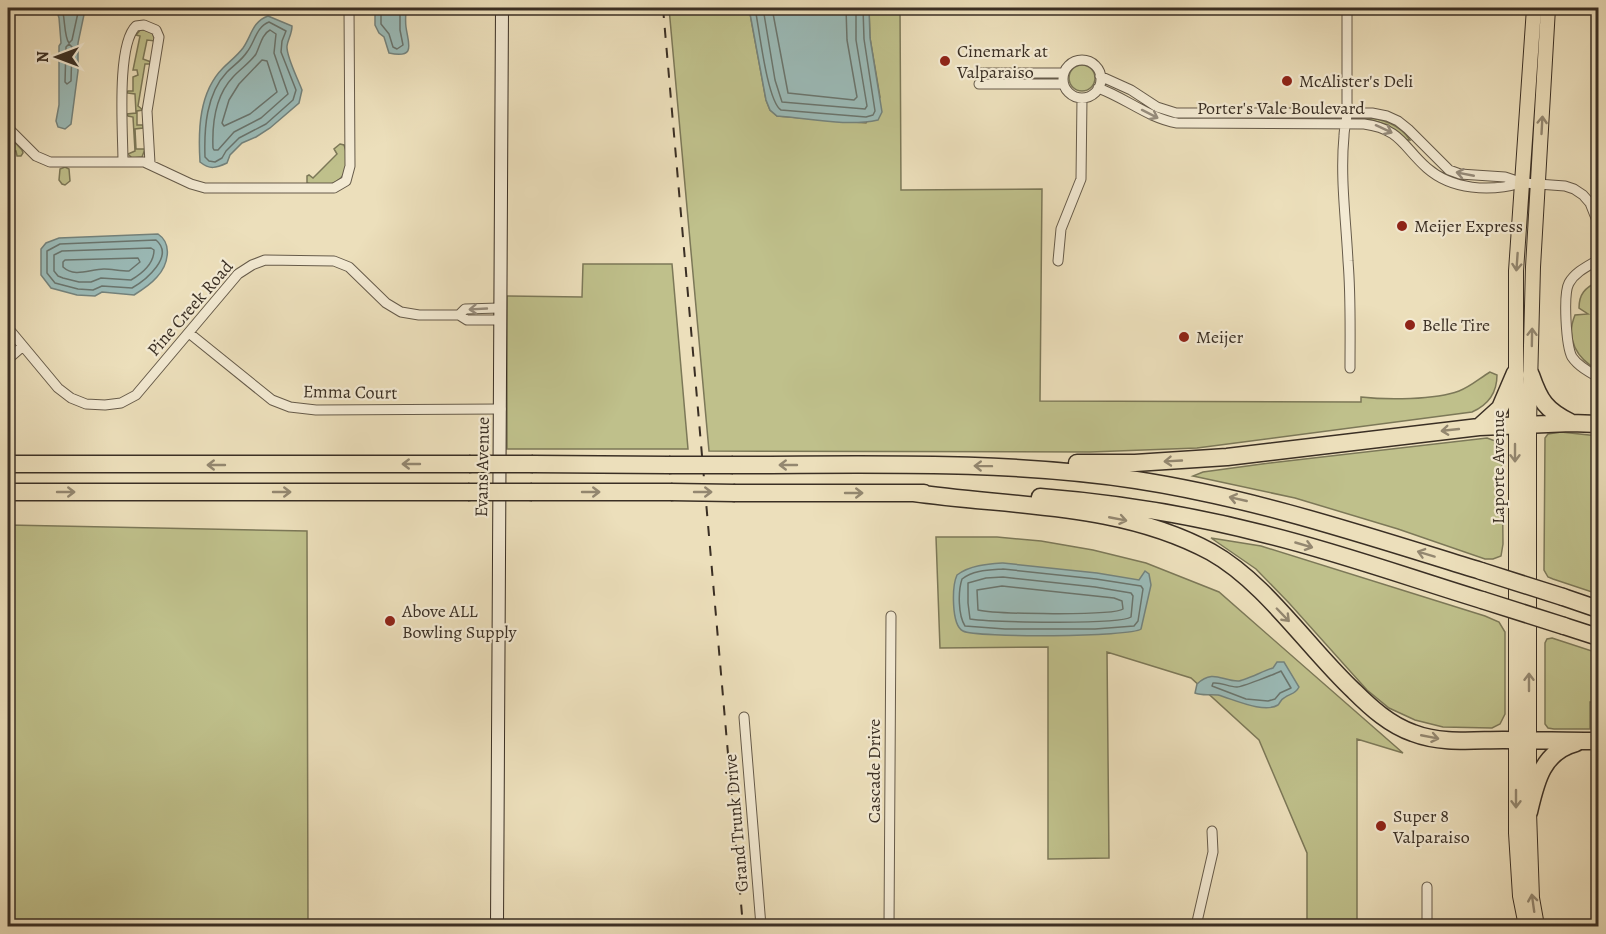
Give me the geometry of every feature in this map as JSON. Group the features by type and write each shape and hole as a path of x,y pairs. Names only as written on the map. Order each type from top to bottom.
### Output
{"highway":[{"path":"1479,427 1500,408 1523,374 1547,408 1571,423"},
{"path":"1011,467 1054,463 1135,463 1207,459 1479,427 1522,424 1599,424"},
{"path":"8,464 1011,467 1135,480 1281,509 1599,609"},
{"path":"8,492 914,493 1031,496 1084,500 1155,510 1266,534 1599,637"},
{"path":"914,493 1089,513 1148,525 1181,537 1213,553 1235,568 1286,617 1371,707 1393,723 1413,733 1435,739 1592,741"},
{"path":"1529,812 1536,785 1547,761 1567,745 1592,741"}],"main road":[{"name":"Laporte Avenue","path":"1523,374 1516,271 1534,8"},
{"name":"Laporte Avenue","path":"1526,927 1517,864 1523,740 1523,374 1539,184 1548,8"},
{"name":"Laporte Avenue","path":"1523,740 1532,889 1537,927"}],"street":[{"path":"8,8 8,115"},
{"path":"8,128 32,153 45,161 150,163 191,184 205,188 340,186 346,181 350,166 351,8"},
{"name":"Evans Avenue","path":"497,927 502,8"},
{"path":"1347,8 1347,124 1344,134 1344,154 1350,368"},
{"path":"123,162 123,68 131,33 136,26 144,25 153,28 159,37 147,111 150,163"},
{"path":"1081,59 1094,64 1100,76 1098,88 1092,94 1082,98 1069,93 1063,84 1063,73 1070,63 1081,59"},
{"path":"979,73 1063,73"},
{"name":"Porter's Vale Boulevard","path":"1100,76 1131,90 1158,107 1176,112 1372,113 1387,116 1408,129 1449,170 1460,174 1505,177 1523,183 1565,186 1583,195 1590,203 1599,222"},
{"path":"979,84 1063,84"},
{"name":"Porter's Vale Boulevard","path":"1098,88 1115,93 1153,116 1177,123 1377,126 1395,135 1440,178 1468,187 1504,188 1523,183"},
{"path":"1058,261 1063,219 1081,179 1082,98"},
{"path":"1406,145 1414,144 1436,157"},
{"name":"Pine Creek Road","path":"8,328 58,388 71,398 86,404 114,404 136,395 244,269 258,262 272,260 334,261 357,273 394,309 410,314 459,315 465,309 499,314"},
{"path":"1599,260 1578,272 1568,284 1566,306 1568,340 1572,356 1585,369 1599,377"},
{"name":"Emma Court","path":"189,333 265,396 290,407 315,410 501,409"},
{"path":"8,359 23,346"},
{"name":"Cascade Drive","path":"889,927 891,616"},
{"name":"Grand Trunk Drive","path":"744,717 761,927"},
{"path":"1212,831 1213,852 1196,925 1213,927"},
{"path":"1427,887 1427,927"},
{"path":"1107,927 1111,925 1125,927"}],"green space":[{"path":"669,8 749,8 766,100 770,110 777,116 866,123 880,97 870,38 869,8 900,8 901,190 1042,189 1040,401 1361,402 1361,397 1383,399 1449,394 1467,387 1490,372 1497,375 1493,392 1483,406 1472,412 1197,448 1090,452 709,451"},
{"path":"141,29 151,32 155,41 147,40 143,59 151,62 145,64 138,106 143,110 137,111 137,125 143,125 143,128 135,129 136,149 145,149 142,157 132,158 128,154 135,151 133,117 127,114 136,113 135,94 127,93 133,91 133,77 138,75 137,70 133,70 140,36 136,35"},
{"path":"1082,65 1091,69 1095,78 1091,87 1082,91 1073,87 1069,78 1073,69"},
{"path":"1234,118 1328,118 1329,119 1233,120"},
{"path":"1364,118 1390,123 1410,140 1405,140 1388,125"},
{"path":"8,135 22,150 21,156 17,156 16,151 8,151"},
{"path":"340,144 344,145 347,165 340,179 326,185 307,183 307,176 313,178 337,154 334,149"},
{"path":"65,167 69,169 70,181 65,185 59,180 60,169"},
{"path":"583,264 672,264 688,449 507,449 507,296 582,297"},
{"path":"1597,282 1598,370 1579,354 1571,332 1575,315 1588,314 1579,308 1582,295 1586,289"},
{"path":"1561,432 1598,436 1598,594 1548,577 1544,570 1545,438 1548,434"},
{"path":"1487,438 1498,442 1502,450 1503,544 1501,556 1493,559 1485,559 1398,529 1295,498 1193,476 1203,472 1262,464"},
{"path":"8,525 307,531 308,926 8,926"},
{"path":"936,537 997,537 1041,541 1093,550 1146,563 1219,592 1403,753 1357,739 1357,926 1307,926 1307,853 1259,740 1191,678 1107,652 1109,858 1048,859 1048,647 940,648"},
{"path":"1211,538 1261,546 1499,622 1505,632 1505,714 1500,724 1492,728 1443,727 1415,720 1389,708 1367,690 1256,569"},
{"path":"1552,638 1598,653 1598,702 1590,702 1590,729 1554,729 1548,728 1545,724 1545,643 1547,639"}],"water":[{"path":"56,8 83,8 85,10 78,43 78,71 71,124 65,129 58,127 56,121 59,105 59,46 61,43"},
{"path":"375,8 406,8 409,44 407,52 404,54 389,53 384,37 375,25"},
{"path":"749,8 869,8 870,38 882,112 878,120 853,123 828,121 777,116 770,110 766,100"},
{"path":"268,16 292,26 287,50 302,90 299,103 270,128 242,143 230,155 227,163 216,167 207,166 200,162 199,137 202,112 209,88 223,68 243,48 255,25"},
{"path":"158,234 166,243 167,255 164,267 152,282 134,295 102,292 95,296 77,295 51,288 41,275 41,249 46,243 59,238"},
{"path":"1003,563 1139,580 1145,571 1149,574 1151,585 1141,629 1111,634 1053,636 995,635 963,631 956,621 955,614 954,596 957,575 973,567"},
{"path":"1277,662 1284,662 1299,687 1294,693 1282,699 1278,705 1257,707 1218,695 1195,693 1197,684 1208,677 1241,681 1273,668"}],"railway":[{"path":"663,8 743,926"}],"place":[{"name":"Cinemark at Valparaiso","path":"945,61"},
{"name":"McAlister's Deli","path":"1287,81"},
{"name":"Meijer Express","path":"1402,226"},
{"name":"Belle Tire","path":"1410,325"},
{"name":"Meijer","path":"1184,337"},
{"name":"Above ALL Bowling Supply","path":"390,621"},
{"name":"Super 8 Valparaiso","path":"1381,826"}]}
